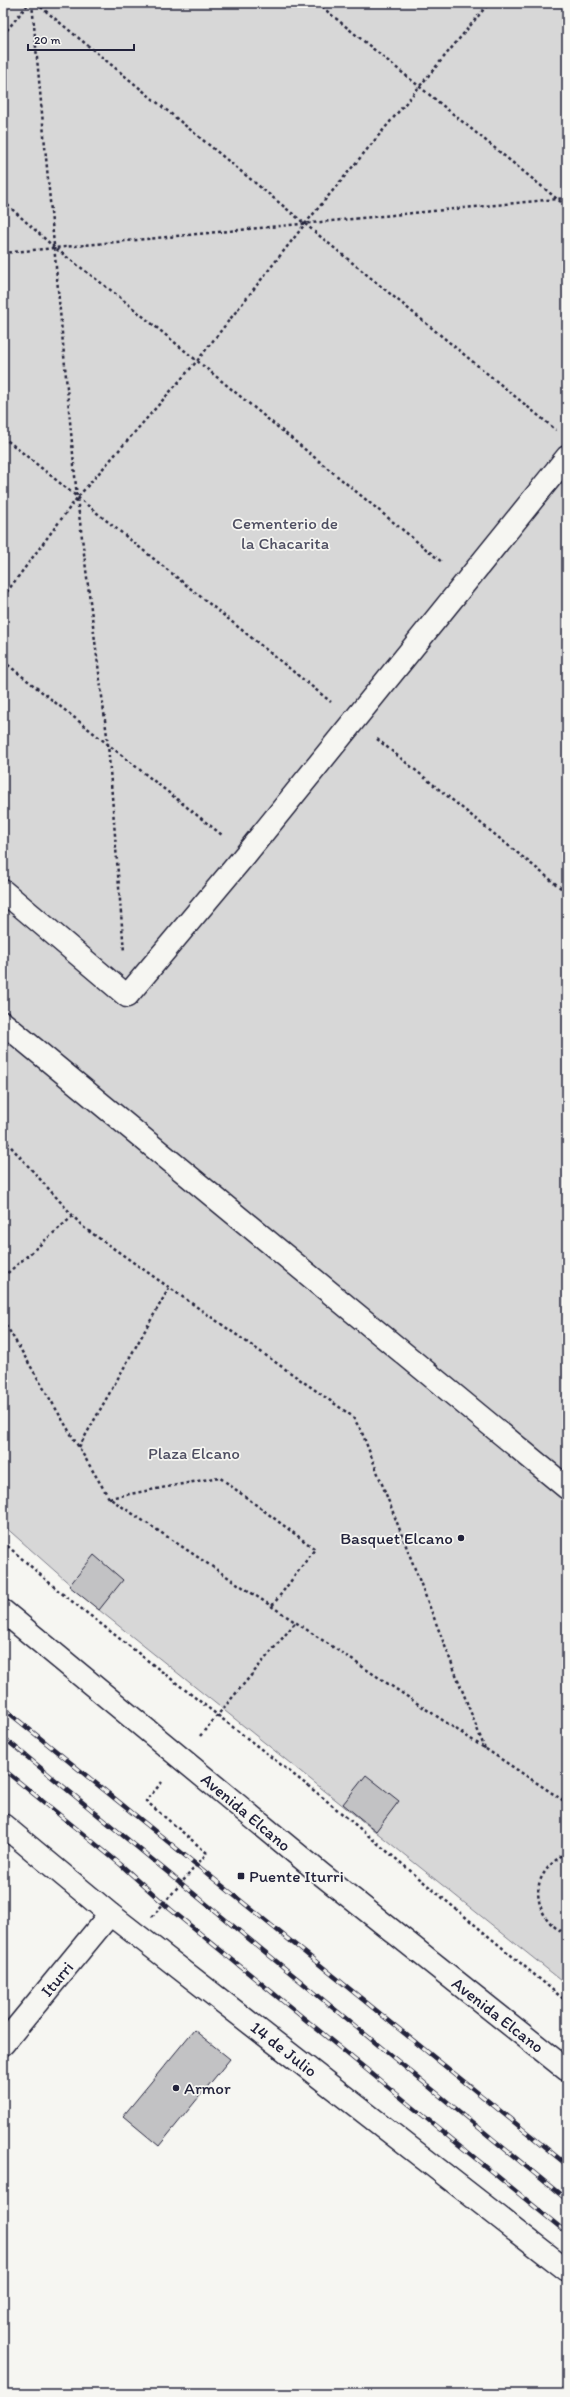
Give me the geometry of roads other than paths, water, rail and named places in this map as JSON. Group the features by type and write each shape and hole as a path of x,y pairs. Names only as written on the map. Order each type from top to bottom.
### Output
{"street":[{"path":"3,891 127,996 246,854 352,720 567,457"},
{"path":"3,1023 567,1488"},
{"name":"Avenida Elcano","path":"3,1611 321,1874 567,2070"},
{"name":"14 de Julio","path":"3,1825 110,1914 567,2270"},
{"name":"Iturri","path":"3,2044 110,1914"}],"railway":[{"path":"3,1708 567,2165"},
{"path":"3,1737 567,2200"},
{"path":"3,1769 120,1864 170,1909 567,2233"}],"place":[{"name":"Basquet Elcano","path":"461,1538"},
{"name":"Puente Iturri","path":"241,1876"},
{"name":"Armor","path":"176,2088"}],"park label":[{"name":"Cementerio de la Chacarita","path":"285,533"},
{"name":"Plaza Elcano","path":"194,1453"}]}
